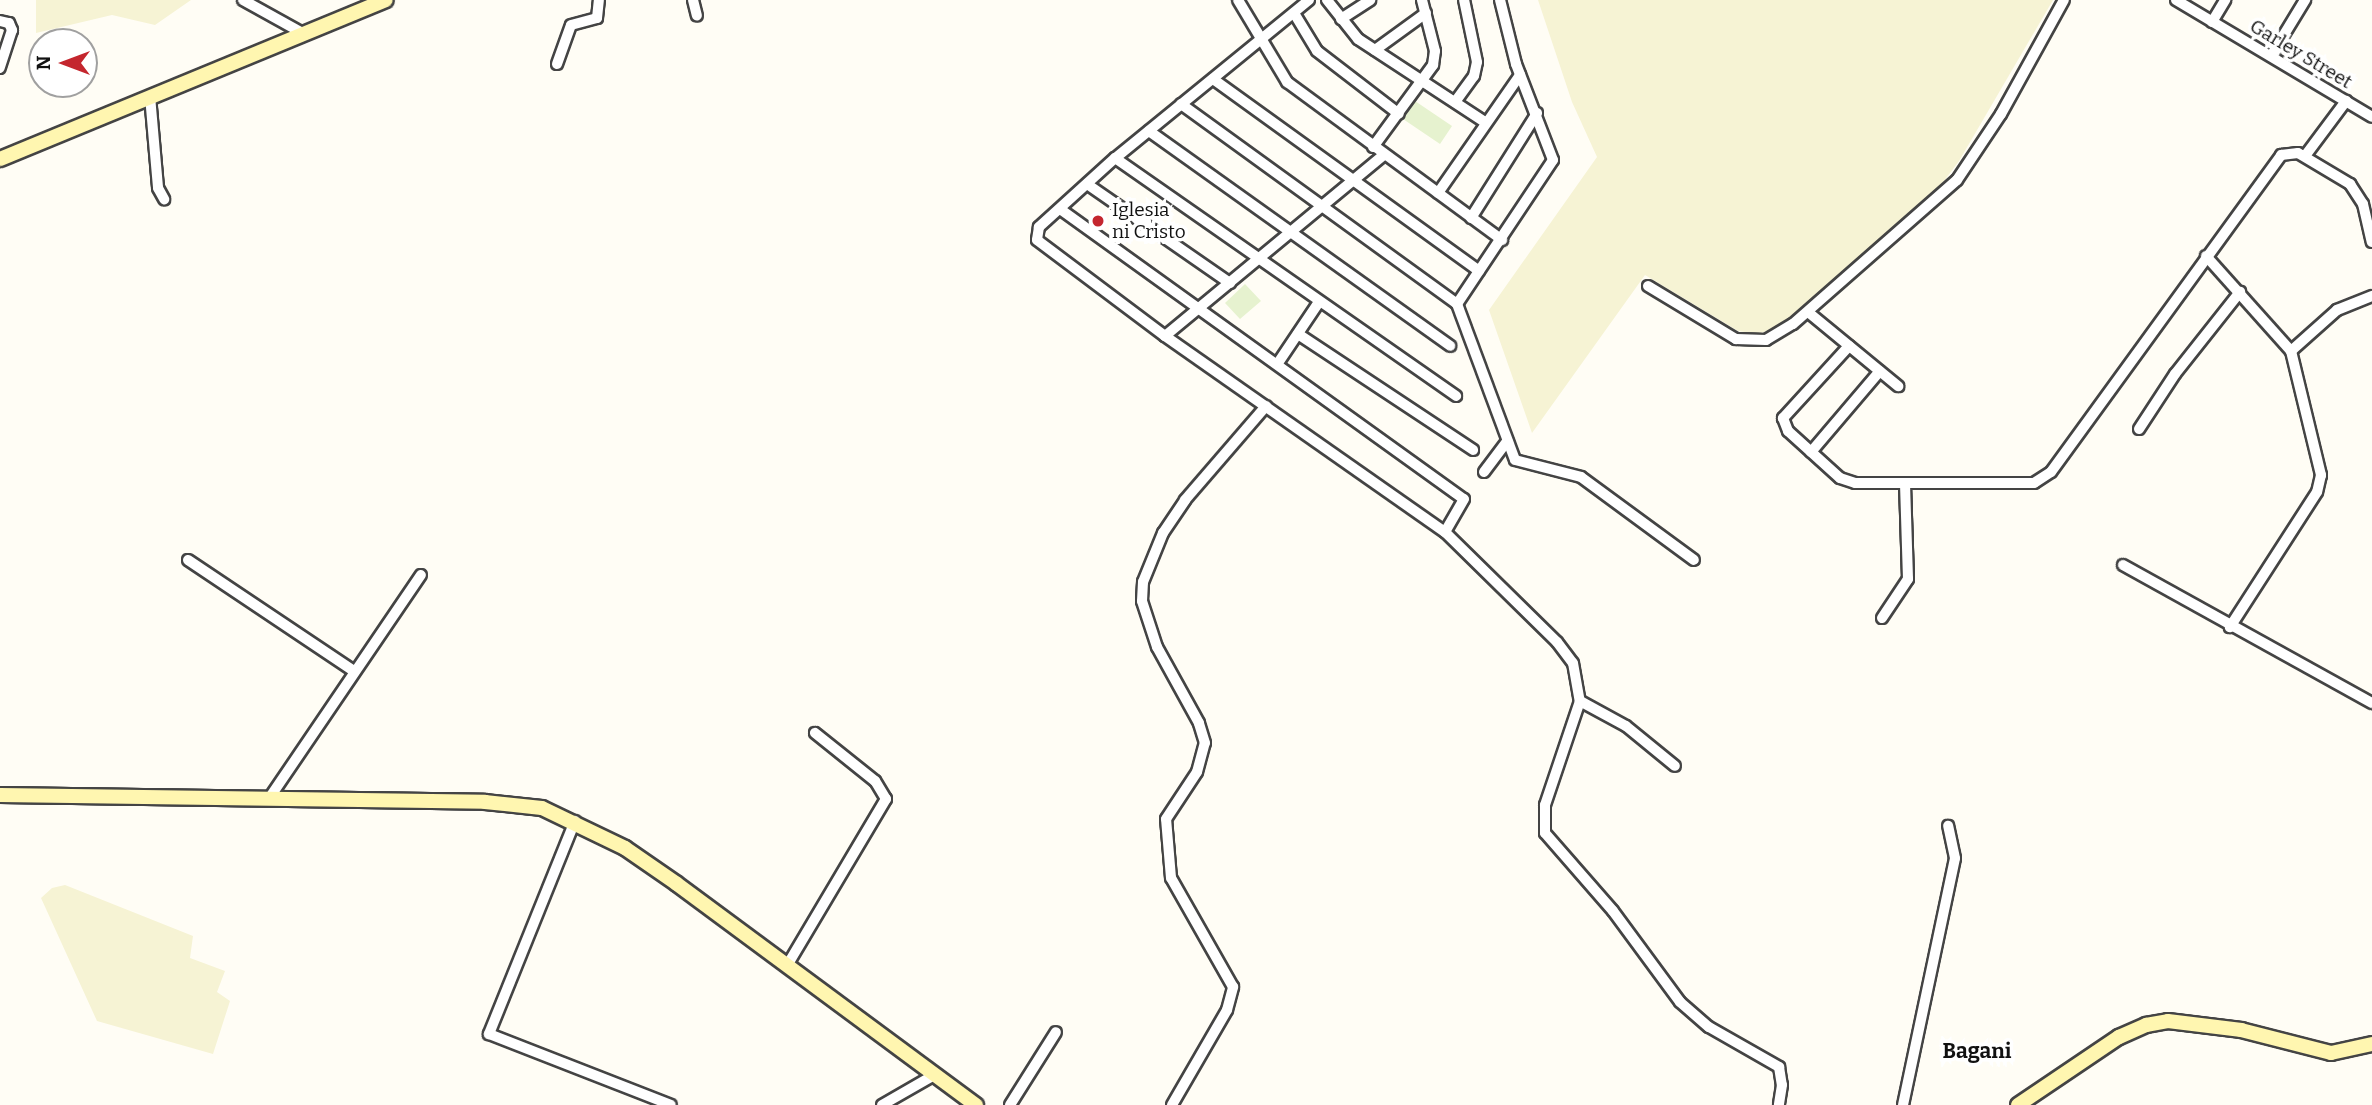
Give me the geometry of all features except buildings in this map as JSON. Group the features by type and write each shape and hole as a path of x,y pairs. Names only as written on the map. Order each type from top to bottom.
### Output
{"street":[{"path":"243,0 304,34"},
{"path":"0,159 383,0"},
{"path":"557,64 571,25 597,19 598,0"},
{"path":"693,0 697,16"},
{"path":"1238,0 1260,41 1287,82 1502,240"},
{"path":"1309,0 1115,158 1039,227 1037,240 1165,336 1445,532 1557,642 1573,663 1580,701 1545,804 1545,833 1613,911 1680,1002 1709,1027 1779,1067 1782,1086 1779,1105"},
{"path":"1327,0 1340,19 1375,50 1485,122"},
{"path":"1340,19 1370,0"},
{"path":"1373,147 1422,83 1435,56 1422,0"},
{"path":"1455,102 1474,76 1477,62 1464,0"},
{"path":"1457,304 1553,160 1520,75 1500,0"},
{"path":"1648,286 1736,339 1766,340 1808,312 1957,180 2001,114 2064,0"},
{"name":"Garley Street","path":"2176,0 2372,117"},
{"path":"2212,22 2225,0"},
{"path":"2271,56 2305,0"},
{"path":"1294,13 1317,51 1399,114"},
{"path":"1375,50 1426,13"},
{"path":"0,21 9,23 12,30 0,68"},
{"path":"1437,193 1520,75"},
{"path":"1213,79 1479,271"},
{"path":"150,96 158,188 164,199"},
{"path":"2305,156 2346,101"},
{"path":"1181,104 1457,304 1514,460 1581,477 1693,560"},
{"path":"1471,218 1537,113"},
{"path":"1149,131 1450,346"},
{"path":"1849,346 1783,418 1784,426 1849,483 2024,485 2043,480 2276,159 2292,152 2305,156 2360,195 2372,242"},
{"path":"1165,336 1384,155"},
{"path":"1115,158 1456,396"},
{"path":"1087,184 1230,283"},
{"path":"1060,209 1464,499 1445,532"},
{"path":"2206,256 2291,351 2320,484 2230,627"},
{"path":"2139,429 2175,374 2240,292"},
{"path":"2291,351 2337,310 2372,296"},
{"path":"1278,363 1319,302"},
{"path":"1808,312 1898,386"},
{"path":"1297,334 1473,450"},
{"path":"1811,452 1880,371"},
{"path":"1172,1105 1227,1010 1233,987 1171,878 1166,818 1197,772 1205,743 1199,723 1157,647 1142,601 1143,582 1163,533 1185,500 1266,406"},
{"path":"1484,472 1507,441"},
{"path":"1882,618 1908,579 1905,484"},
{"path":"188,560 354,671"},
{"path":"2123,565 2230,627 2372,703"},
{"path":"268,800 421,575"},
{"path":"1580,701 1626,726 1675,766"},
{"path":"788,964 886,799 875,781 815,733"},
{"path":"0,795 485,802 542,808 575,821 625,848 788,964 976,1105"},
{"path":"575,821 489,1034 671,1105"},
{"path":"1903,1105 1955,858 1948,826"},
{"path":"2018,1105 2119,1037 2146,1024 2168,1021 2241,1030 2331,1053 2372,1044"},
{"path":"1010,1105 1056,1032"},
{"path":"882,1105 936,1074"}],"shaded area":[{"path":"36,0 191,0 155,25 112,15 57,28 36,28"},
{"path":"1538,0 2053,0 1959,161 1941,185 1797,313 1778,327 1758,334 1738,331 1645,275 1532,433 1489,310 1597,157 1572,102"},
{"path":"65,885 193,936 190,958 225,971 217,992 230,1001 213,1054 97,1021 41,898 52,888"}],"green space":[{"path":"1415,101 1452,126 1440,144 1403,119"},
{"path":"1245,284 1261,301 1240,319 1225,303"}],"place":[{"name":"Iglesia ni Cristo","path":"1098,221"}],"district":[{"name":"Bagani","path":"1977,1051"}]}
